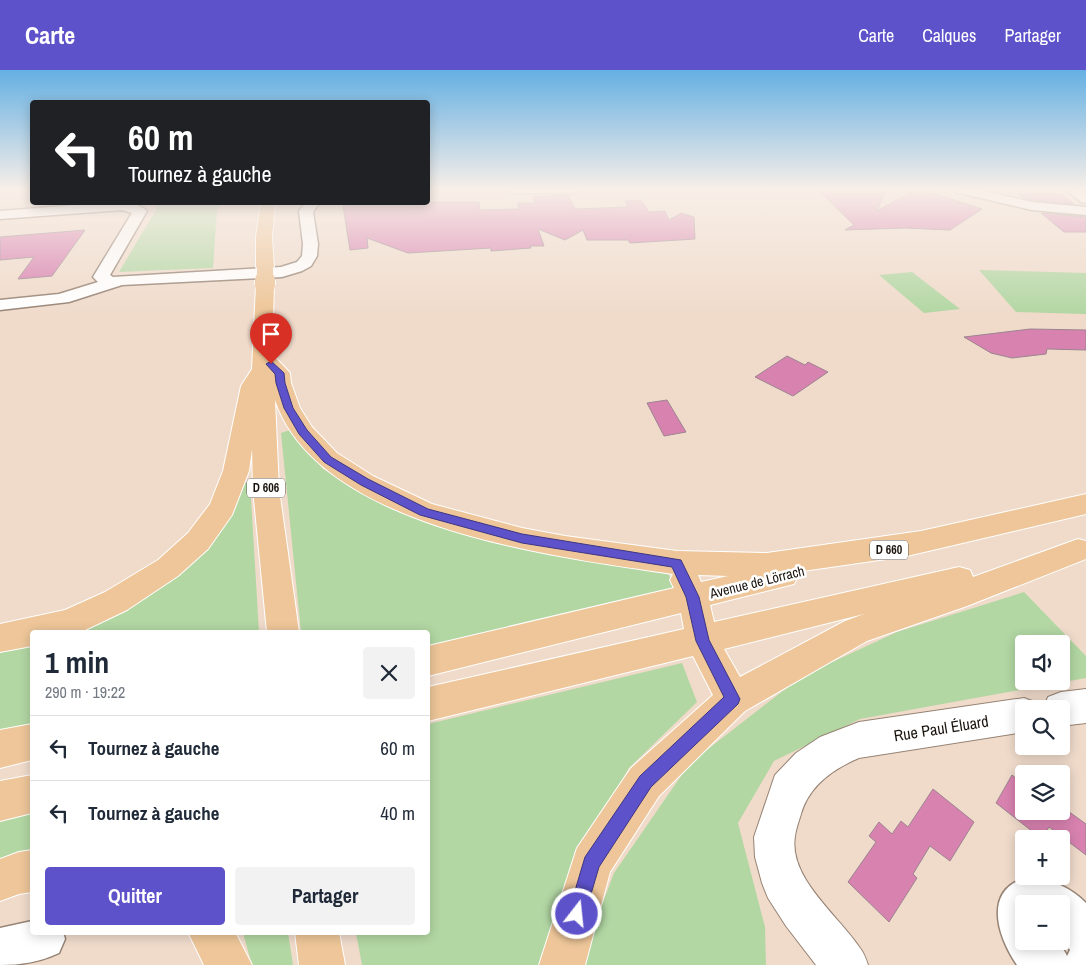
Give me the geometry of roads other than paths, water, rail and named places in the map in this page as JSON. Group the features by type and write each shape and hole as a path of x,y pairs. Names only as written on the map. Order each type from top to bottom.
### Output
{"main road":[{"name":"D 606","path":"265,231 262,363 266,489 282,619"},
{"path":"39,630 70,622 116,601 168,568 198,541 222,508 236,471 252,386 262,363 280,373 280,383 288,408 303,432 328,459 364,482 424,512 522,539 677,563 767,565 926,541"},
{"name":"Avenue de Lörrach","path":"430,661 1086,504"},
{"path":"430,704 702,641 1082,549"},
{"path":"562,965 592,863 645,782 733,699 856,631 956,597 1082,549"},
{"path":"677,563 693,597 702,641 733,699"},
{"path":"0,638 30,632"},
{"path":"0,749 30,742"},
{"path":"0,801 30,794"},
{"path":"0,880 30,871"},
{"path":"212,935 229,965"},
{"path":"318,935 322,965"}],"street":[{"path":"110,282 101,277 128,231"},
{"path":"0,305 79,295 110,282 282,272 301,266 308,261 311,254 308,231"},
{"path":"1070,708 1086,706"},
{"name":"Rue Paul Éluard","path":"845,965 801,911 783,882 776,857 774,837 789,789 809,766 832,750 859,740 1015,716"},
{"path":"1070,915 1080,926 1086,940"},
{"path":"0,949 45,939"},
{"path":"1032,950 1050,965"}]}
